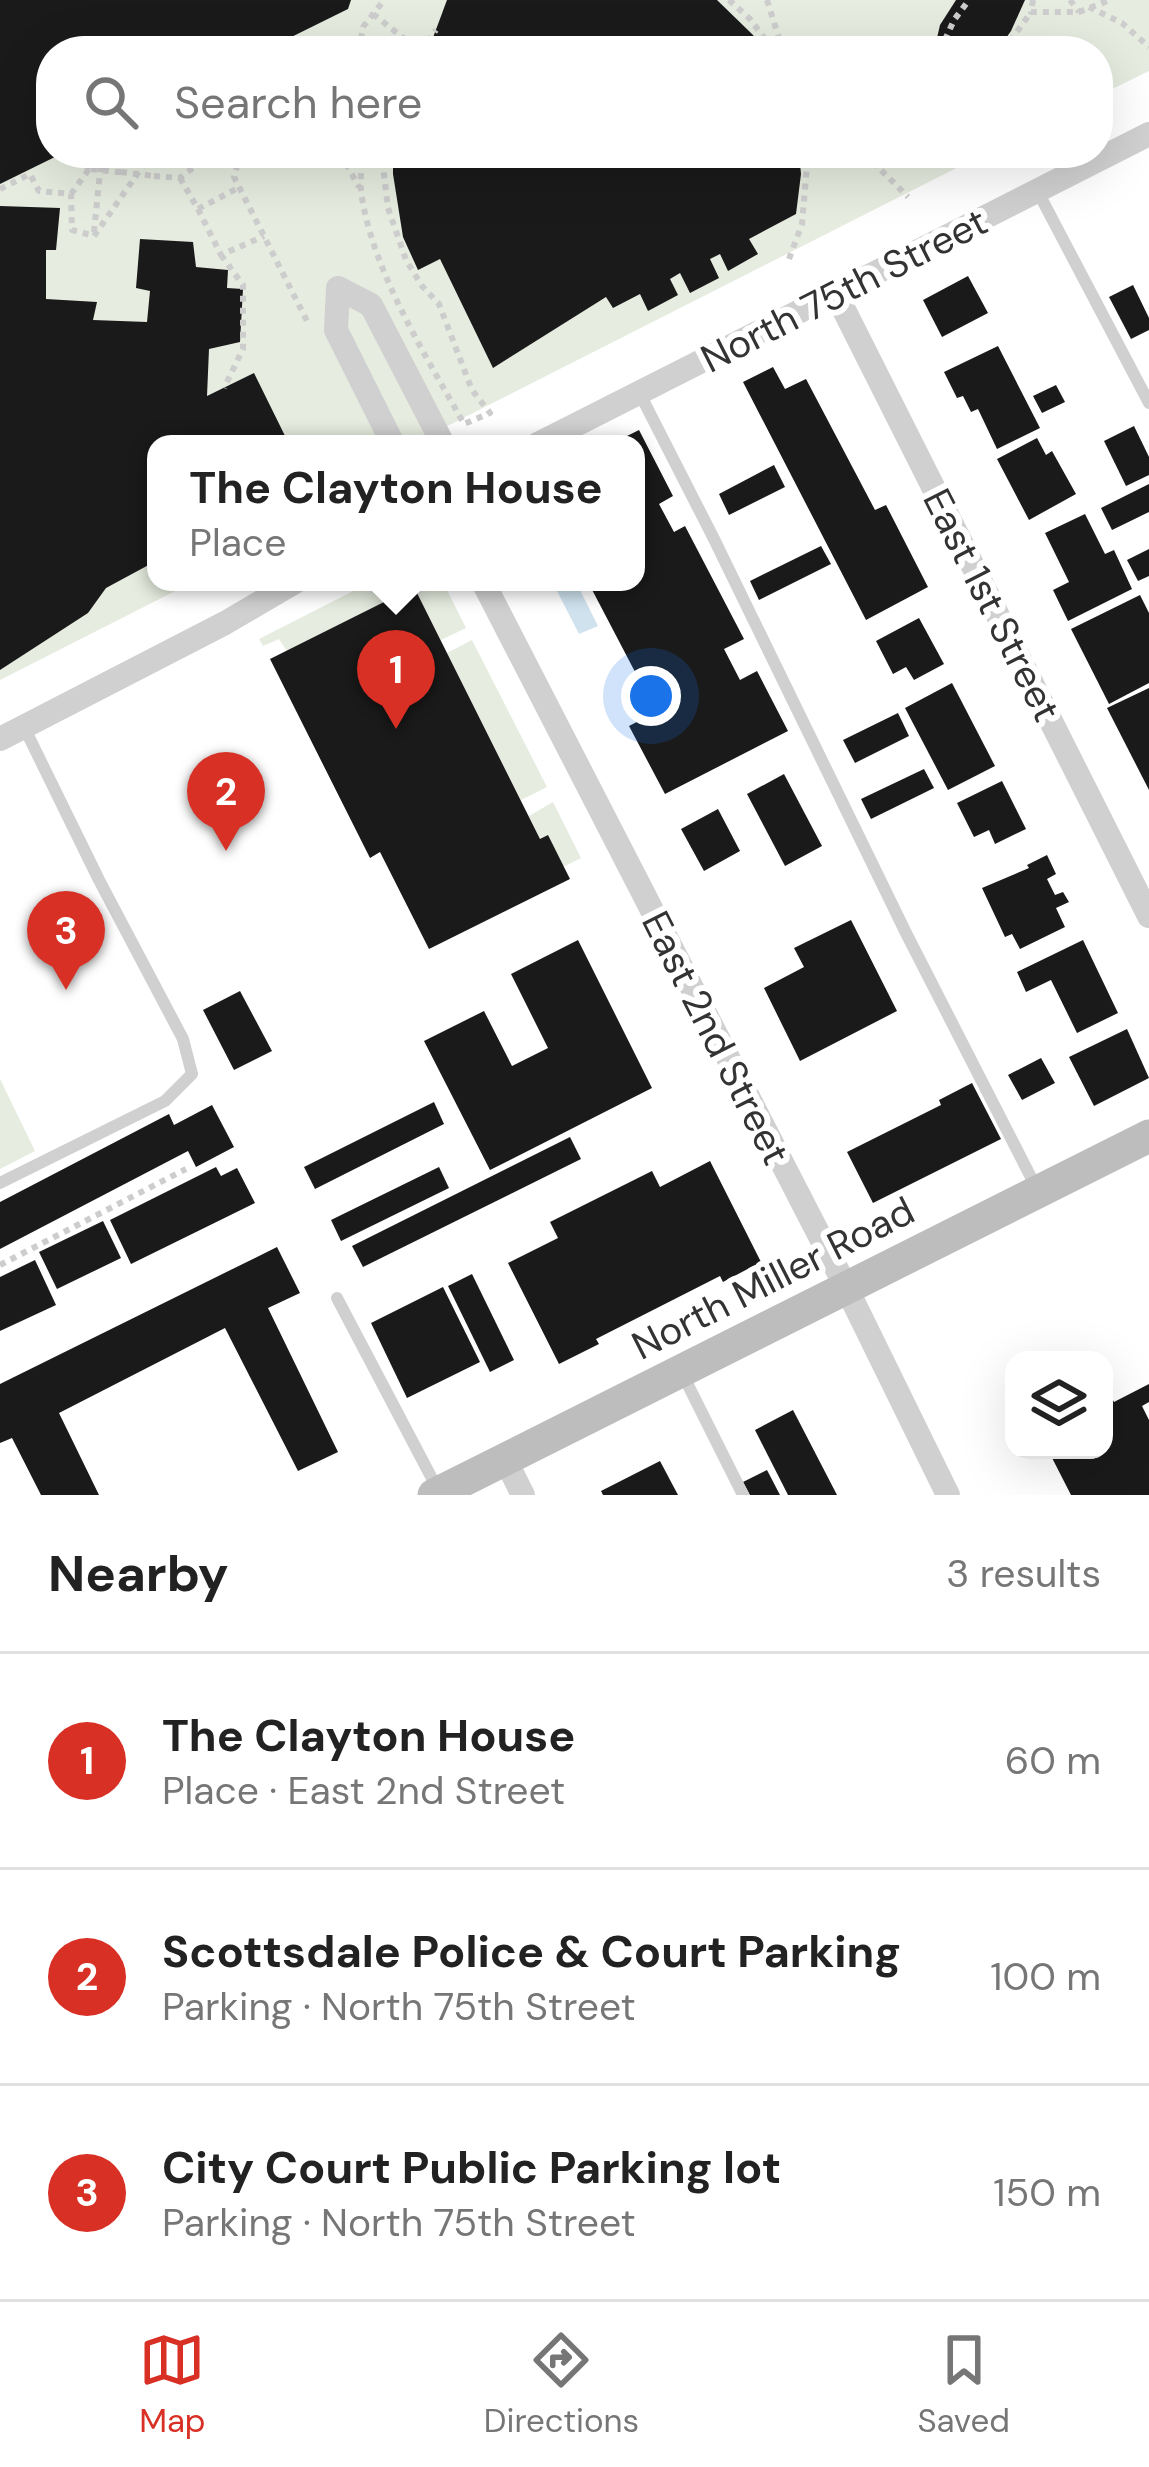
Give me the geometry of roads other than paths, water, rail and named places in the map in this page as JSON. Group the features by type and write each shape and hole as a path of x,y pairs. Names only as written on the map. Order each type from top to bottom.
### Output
{"street":[{"name":"North 75th Street","path":"1113,153 1149,134"},
{"name":"North 75th Street","path":"555,435 1084,168"},
{"path":"388,435 336,330 338,288 371,305 438,435"},
{"name":"East 1st Street","path":"836,294 1149,916"},
{"path":"0,739 280,591"},
{"name":"East 2nd Street","path":"488,591 948,1495"},
{"name":"North Miller Road","path":"437,1494 1149,1136"},
{"path":"505,1459 523,1495"}],"lane":[{"path":"1038,192 1149,403"},
{"path":"639,392 1038,1191"},
{"path":"0,1183 165,1101 192,1074 183,1039 24,728"},
{"path":"337,1298 437,1494"},
{"path":"681,1370 742,1495"}],"water":[{"path":"557,591 580,591 598,626 579,634"}],"place":[{"name":"The Clayton House","path":"396,729"},
{"name":"Scottsdale Police & Court Parking","path":"226,851"},
{"name":"City Court Public Parking lot","path":"66,990"}]}
